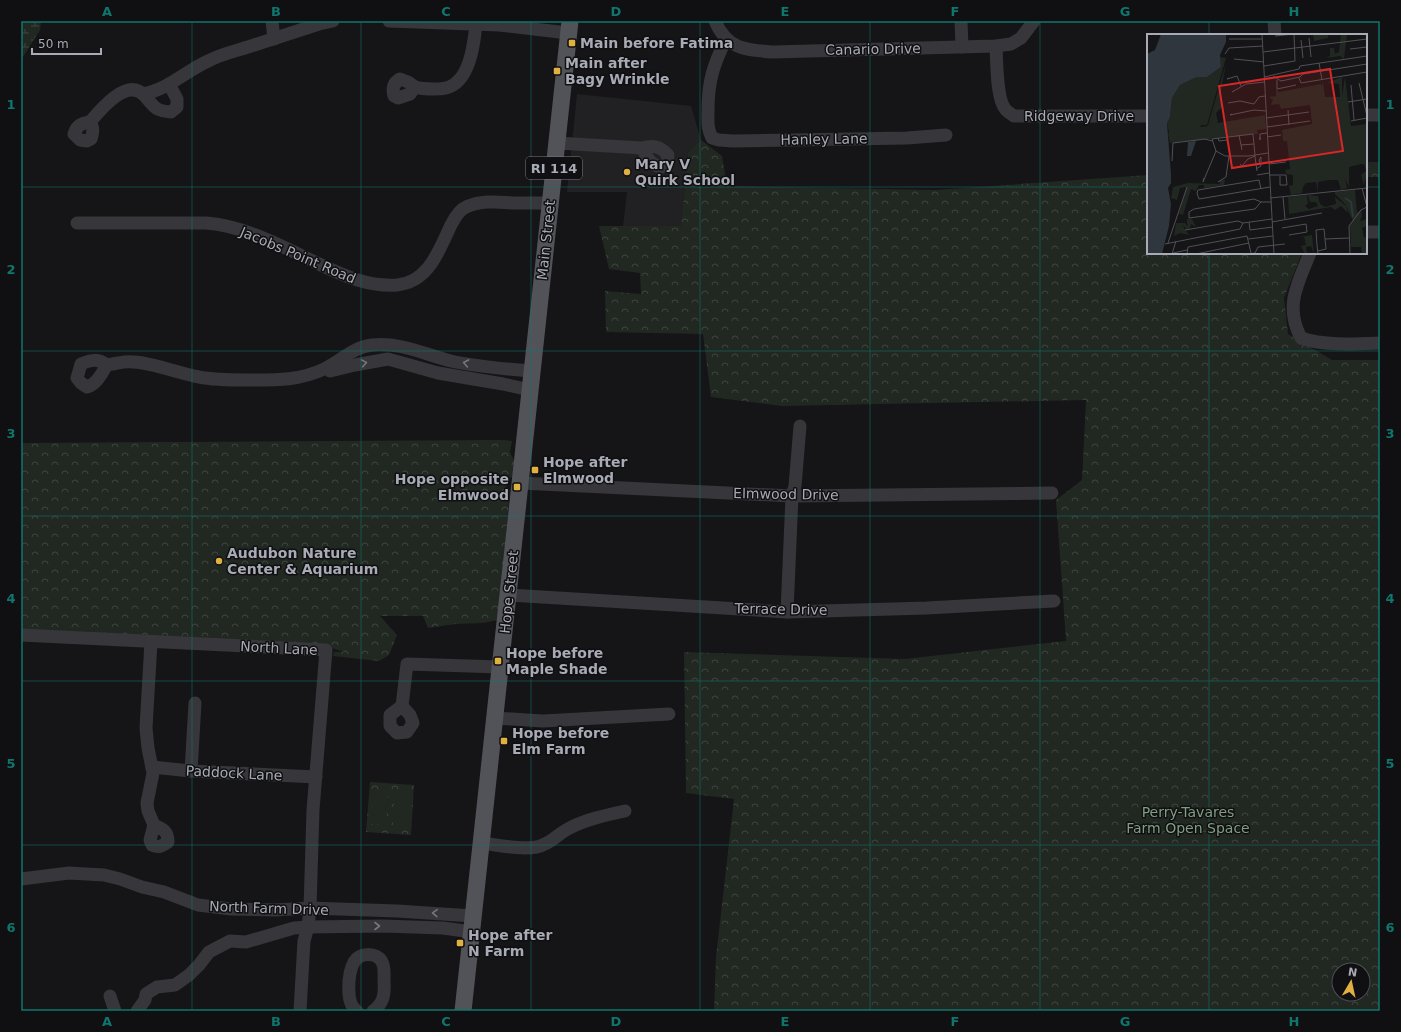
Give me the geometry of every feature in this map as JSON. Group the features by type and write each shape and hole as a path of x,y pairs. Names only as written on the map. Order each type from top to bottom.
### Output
{"main road":[{"name":"Main Street","path":"538,316 569,27"},
{"name":"Hope Street","path":"463,1011 538,316"}],"street":[{"path":"272,21 274,38"},
{"path":"143,94 152,92 169,84 209,60 274,38 333,21"},
{"path":"389,21 499,25 523,24 569,27"},
{"name":"Canario Drive","path":"715,21 726,39 737,47 754,51 772,52 996,46 1011,44 1020,38 1034,21"},
{"path":"961,21 962,48"},
{"path":"1274,21 1275,34"},
{"path":"415,88 446,89 455,85 462,76 471,54 476,24"},
{"name":"Hanley Lane","path":"726,39 715,62 710,77 708,92 708,129 712,138 733,141 907,138 946,135"},
{"name":"Ridgeway Drive","path":"996,46 998,85 1001,101 1006,111 1014,116 1147,116"},
{"path":"90,122 101,109 125,90 135,90 143,94 155,108 162,112 171,112 177,107 177,99 169,84"},
{"path":"1367,115 1380,115"},
{"path":"557,144 642,148"},
{"name":"Jacobs Point Road","path":"77,223 223,224 266,239 341,274 362,282 381,285 398,285 413,282 424,273 434,261 455,218 464,207 476,203 494,202 550,204"},
{"path":"1367,232 1380,232"},
{"path":"1310,254 1293,297 1293,319 1301,338 1322,343 1380,343"},
{"path":"313,374 338,362 356,349 370,345 388,344 398,345 450,360 491,368 532,371"},
{"path":"396,361 398,345"},
{"path":"438,373 440,357"},
{"path":"107,366 125,362 142,363 200,377 240,380 290,380 388,359 438,373 530,390"},
{"path":"488,382 491,368"},
{"path":"787,612 792,496 795,486 800,426"},
{"name":"Elmwood Drive","path":"520,483 792,496 1052,493"},
{"name":"Terrace Drive","path":"508,595 787,612 927,608 1054,602"},
{"name":"North Lane","path":"21,635 326,650 316,777 310,908 308,927 304,940 300,1011"},
{"path":"151,642 146,728 153,773 147,808 154,825"},
{"path":"402,706 407,664 500,667"},
{"path":"191,772 195,703"},
{"path":"495,718 542,722 669,714"},
{"name":"Paddock Lane","path":"152,767 191,772 316,777"},
{"path":"481,843 514,847 536,847 550,843 566,830 599,816 625,811"},
{"name":"North Farm Drive","path":"21,879 69,873 91,874 113,878 164,892 198,905 231,909 275,910 310,908 397,911 473,924"},
{"name":"North Farm Drive","path":"138,1011 146,994 158,987 175,985 189,975 209,952 230,941 246,942 294,928 308,927 382,926 443,928 473,924"},
{"path":"357,1011 350,1004 349,999 350,971 355,960 363,955 372,954 380,958 383,964 385,990 381,1004 373,1011"},
{"path":"110,996 115,1011"}],"shaded area":[{"name":"Mary V Quirk School","path":"577,94 691,106 701,140 688,152 681,226 623,226 627,192 567,192"}],"green space":[{"path":"21,21 41,21 40,30 21,60"},
{"name":"Perry-Tavares Farm Open Space","path":"701,140 722,156 727,186 935,190 1147,175 1147,254 1302,254 1284,298 1288,334 1332,360 1380,360 1380,1011 714,1011 716,957 734,799 686,793 684,652 905,659 1066,641 1056,500 1082,480 1086,400 782,406 711,397 703,334 606,332 605,291 641,294 640,273 609,269 599,226 681,226 688,152"},
{"path":"1367,162 1380,162 1380,177 1367,177"},
{"path":"512,441 510,452 516,465 514,476 508,479 506,489 510,490 498,620 483,623 455,624 428,628 423,616 380,616 397,635 389,655 379,661 333,656 334,652 344,652 332,648 331,646 21,635 21,443"},
{"path":"370,782 414,785 411,835 366,832"},
{"path":"373,791 388,793 386,825 371,824"},
{"path":"395,793 411,794 408,827 393,825"}],"place":[{"name":"Main before Fatima","path":"572,43"},
{"name":"Main after Bagy Wrinkle","path":"557,71"},
{"name":"Mary V Quirk School","path":"627,172"},
{"name":"Hope after Elmwood","path":"535,470"},
{"name":"Hope opposite Elmwood","path":"517,487"},
{"name":"Audubon Nature Center & Aquarium","path":"219,561"},
{"name":"Hope before Maple Shade","path":"498,661"},
{"name":"Hope before Elm Farm","path":"504,741"},
{"name":"Hope after N Farm","path":"460,943"}]}
